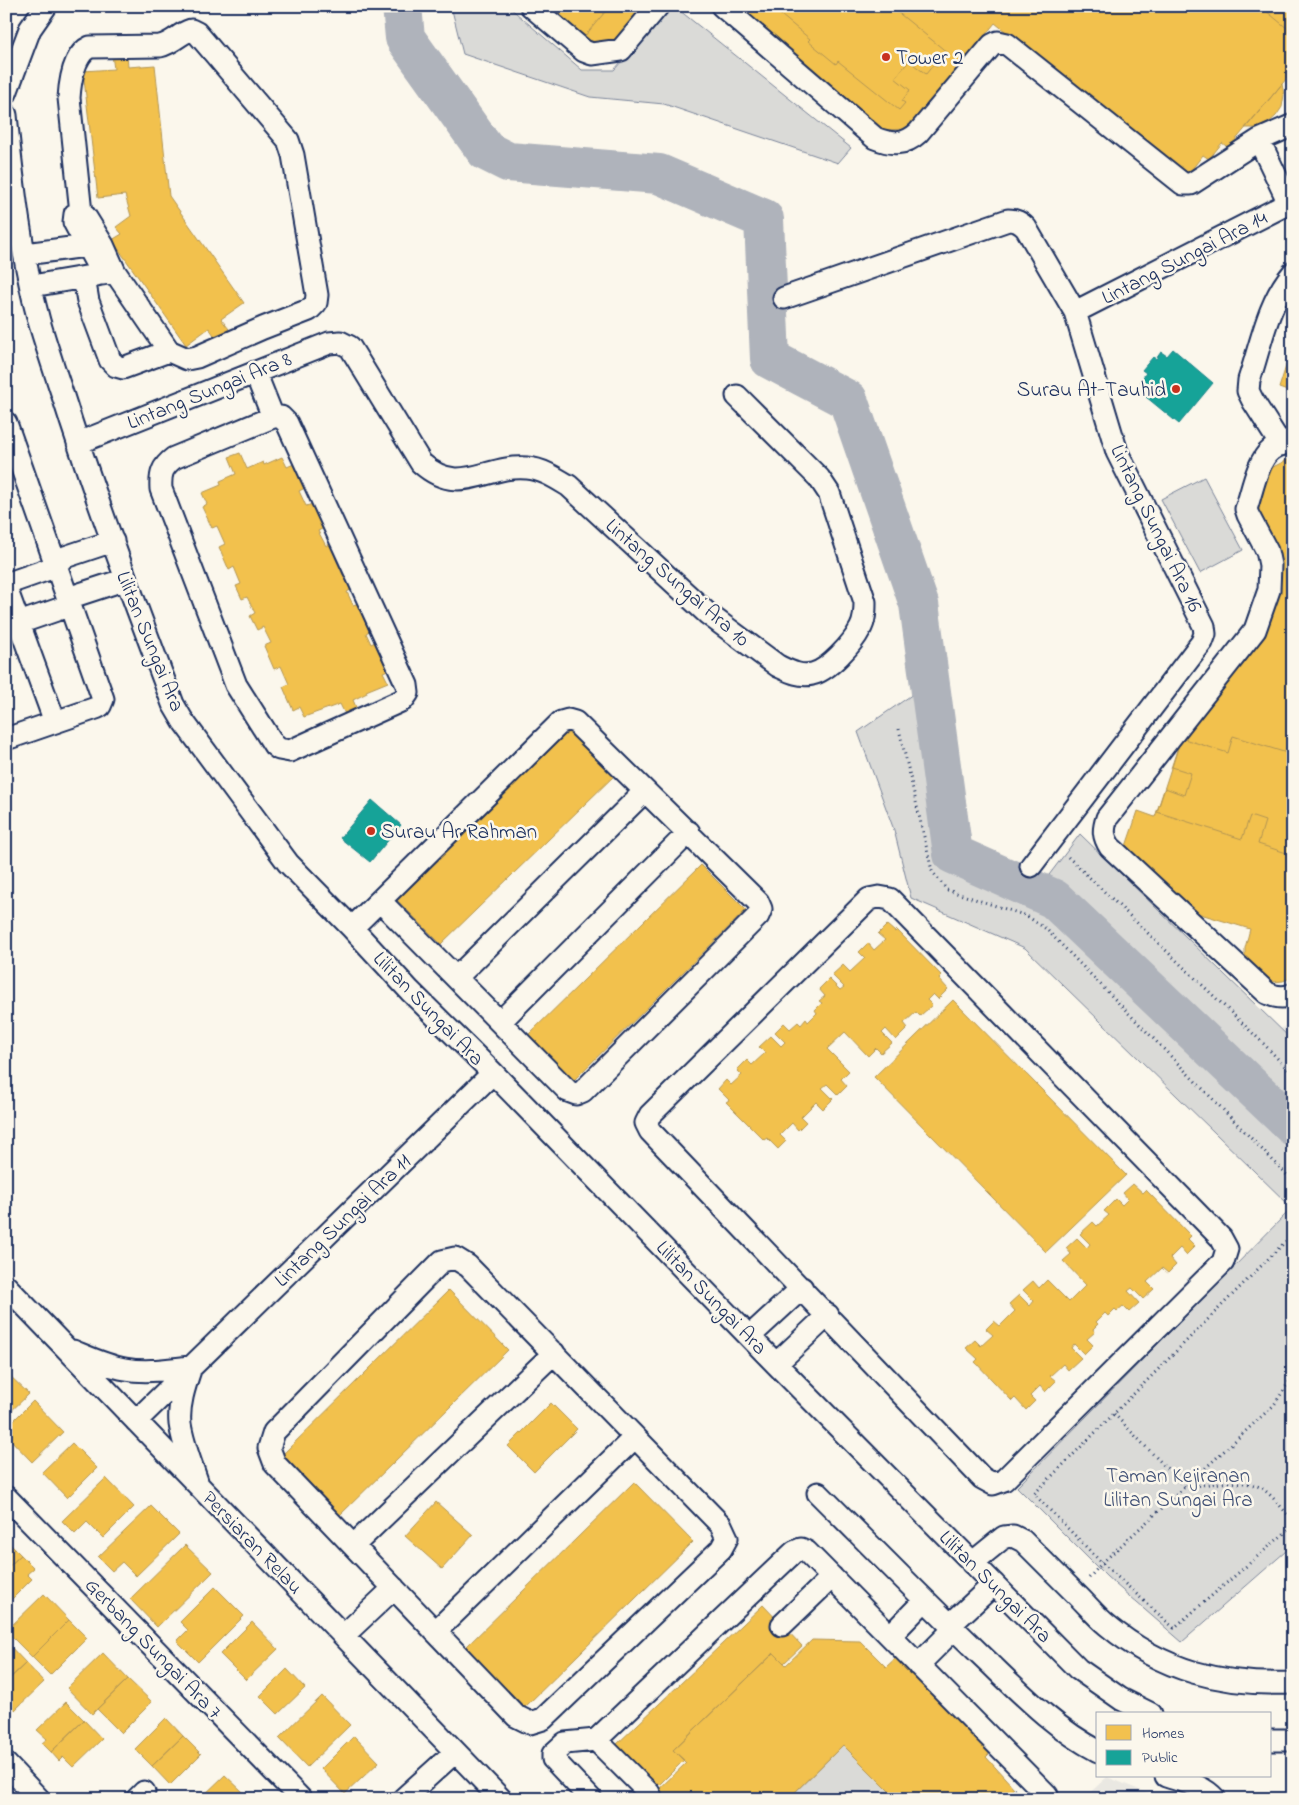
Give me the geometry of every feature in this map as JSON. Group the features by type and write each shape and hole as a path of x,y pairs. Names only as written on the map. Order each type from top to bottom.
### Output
{"street":[{"path":"6,93 30,29 46,6"},
{"path":"531,6 584,51 592,54 621,50 658,6"},
{"path":"722,6 875,138 884,142 896,144 910,140 918,133 992,46 998,42 1007,44 1183,184 1191,184 1259,140 1293,126"},
{"path":"81,212 77,213 74,219 100,274 169,351 187,358 197,357 309,310 316,303 317,295 293,155 288,140 197,33 191,30 184,32 171,43 160,46 90,47 80,55 68,98 81,212 103,245 100,274 88,301 110,360 116,366 123,368 169,351"},
{"name":"Lilitan Sungai Ara","path":"6,115 8,154 25,254 39,320 112,541 173,704 183,721 288,863 410,991 493,1073 776,1364 1078,1669 1121,1699 1147,1712"},
{"path":"1259,140 1291,202"},
{"name":"Lintang Sungai Ara 14","path":"1075,312 1291,202"},
{"name":"Lintang Sungai Ara 16","path":"784,298 1008,220 1015,220 1021,222 1026,228 1075,312 1117,452 1204,626 1205,634 1202,642 1031,866"},
{"path":"25,254 86,246"},
{"path":"1293,273 1276,298 1249,380 1248,391 1252,402 1287,441 1265,456 1260,465 1246,509 1267,552 1270,565 1269,590 1255,630 1107,818 1103,829 1104,837 1110,847 1267,993 1276,997 1293,994"},
{"path":"32,286 100,274"},
{"name":"Lintang Sungai Ara 8","path":"78,442 329,343 340,342"},
{"name":"Lintang Sungai Ara 10","path":"340,342 350,348 421,463 431,472 454,480 516,468 529,468 555,478 569,486 708,614 778,666 802,675 814,674 826,668 835,660 860,629 865,616 865,602 829,493 819,478 737,396"},
{"path":"255,372 273,418"},
{"path":"281,417 287,423 408,693 403,700 290,751 279,750 274,745 236,685 161,489 162,469 174,458 273,418 281,417"},
{"path":"6,423 103,700 100,706 96,708 6,739"},
{"path":"55,722 6,586 46,570 64,557 112,541"},
{"path":"19,623 126,579"},
{"path":"352,928 561,722 568,720 575,722 689,832 758,902 761,909 758,916 583,1091 576,1094 568,1091 380,901"},
{"path":"457,977 645,790"},
{"path":"500,1022 689,832"},
{"path":"879,897 890,899 1221,1238 1227,1249 1222,1262 1004,1480 993,1484 982,1478 802,1288 650,1131 646,1123 650,1115 869,899 879,897"},
{"name":"Lintang Sungai Ara 11","path":"136,1421 493,1073"},
{"path":"456,1258 468,1266 635,1437 721,1525 727,1538 721,1549 543,1719 530,1723 516,1716 275,1464 269,1448 274,1432 442,1262 456,1258"},
{"name":"Persiaran Relau","path":"6,1286 501,1799"},
{"path":"750,1336 802,1288"},
{"path":"776,1364 828,1315"},
{"path":"66,1348 101,1363 124,1369 147,1371 191,1367"},
{"path":"354,1546 554,1353"},
{"name":"Lintang Sungai Ara 11","path":"191,1367 183,1392 180,1424 186,1450 200,1487"},
{"path":"436,1631 635,1437"},
{"path":"818,1493 952,1627 1039,1710 1059,1726 1096,1749"},
{"name":"Gerbang Sungai Ara 7","path":"6,1497 301,1799"},
{"path":"972,1562 1004,1537 1013,1536 1023,1541 1107,1625 1147,1653 1184,1670 1220,1680 1260,1684 1293,1683"},
{"path":"591,1799 552,1756 565,1743 596,1740 794,1552 801,1549 807,1552 1047,1795"},
{"path":"782,1625 832,1577"},
{"path":"918,1665 994,1584"},
{"path":"344,1635 394,1588"},
{"path":"890,1636 925,1600"},
{"path":"596,1740 649,1793 652,1799"},
{"path":"1272,1740 1293,1740"},
{"path":"403,1799 456,1752"},
{"path":"6,1764 39,1799"},
{"path":"1172,1778 1200,1787 1208,1791 1215,1799"}],"path":[{"path":"899,729 932,871 947,890 1027,916 1046,928 1293,1181"},
{"path":"1068,857 1262,1042 1293,1075"},
{"path":"1293,1234 1034,1494 1102,1564 1174,1628 1293,1526"},
{"path":"1076,1594 1102,1564 1274,1405 1293,1376"},
{"path":"1114,1414 1185,1487"},
{"path":"1185,1487 1230,1483 1256,1486 1263,1489 1293,1520"}],"shaded area":[{"path":"1293,1018 1293,1041 1281,1029"},
{"path":"1106,1778 1110,1778 1162,1799 1083,1799"}],"green space":[{"path":"451,6 508,6 582,70 614,70 671,6 674,6 851,148 838,163 664,104 590,97 463,54"},
{"path":"1204,477 1243,550 1200,573 1161,499"},
{"name":"Taman Kejiranan Lilitan Sungai Ara","path":"916,692 943,864 1044,905 1293,1150 1293,1545 1182,1642 1107,1577 1017,1487 1292,1208 1025,948 911,898 894,830 858,732"},
{"path":"1080,834 1293,1041 1293,1103 1049,875"},
{"path":"843,1745 897,1799 788,1799"},
{"path":"1014,1788 1025,1799 1003,1799"}],"building: Homes":[{"path":"546,6 648,6 618,43 593,45"},
{"path":"546,6 610,6 584,37"},
{"path":"736,6 1293,6 1293,82 1287,78 1229,148 1222,143 1209,159 1203,155 1185,178 995,23 908,129 881,130"},
{"name":"Tower 2","path":"770,6 890,6 948,53 937,67 933,65 926,74 909,61 895,78 910,90 902,101 905,103 899,110 838,61 836,64 808,41 810,39"},
{"path":"1260,6 1293,6 1293,33"},
{"path":"127,54 128,67 155,65 169,196 244,303 221,319 229,329 216,338 209,328 186,345 112,240 122,234 116,227 131,216 125,195 98,198 83,71 114,69 112,55"},
{"path":"1282,84 1284,95 1282,107 1276,116 1267,124 1257,128 1245,128"},
{"path":"1288,360 1293,362 1293,393 1279,388"},
{"path":"240,453 247,469 263,462 264,465 282,457 287,467 294,464 305,488 299,491 306,506 313,504 324,528 318,531 326,546 332,543 337,556 335,557 343,575 346,574 352,589 347,592 353,605 359,603 371,630 366,633 371,644 377,641 390,669 383,672 388,682 366,691 367,693 353,700 358,712 347,718 340,704 304,717 299,707 293,710 283,687 289,684 281,666 274,669 264,646 271,643 263,627 257,630 250,616 255,613 247,597 242,599 236,586 241,584 234,567 229,570 219,547 225,544 217,526 212,528 202,507 207,504 202,493 221,485 220,481 236,474 229,457"},
{"path":"1293,457 1293,977 1273,982 1264,980 1248,966 1245,948 1250,929 1184,909 1123,855 1138,811 1155,817 1181,738 1260,642 1280,586 1280,554 1256,512 1269,469"},
{"path":"6,644 11,656 6,658"},
{"path":"573,727 618,772 441,944 396,899"},
{"path":"1233,736 1293,755 1293,855 1258,844 1265,821 1250,816 1242,839 1157,812 1165,788 1184,795 1191,773 1172,767 1181,738 1228,753"},
{"path":"701,865 746,910 571,1083 526,1037"},
{"path":"887,925 895,932 897,930 942,976 939,979 948,989 938,999 933,994 927,1000 932,1005 920,1016 916,1012 904,1023 908,1028 896,1040 886,1029 882,1033 892,1043 881,1053 876,1048 868,1056 845,1032 827,1049 849,1071 841,1079 847,1086 838,1095 827,1084 822,1088 833,1099 823,1109 816,1102 801,1117 806,1122 798,1130 792,1123 780,1135 786,1141 778,1149 767,1138 764,1140 726,1102 729,1100 718,1089 726,1080 731,1085 742,1075 737,1070 747,1060 752,1065 765,1053 759,1047 771,1036 781,1046 785,1042 775,1032 784,1023 790,1029 798,1022 801,1025 806,1019 808,1022 817,1013 815,1010 822,1003 819,1001 825,996 819,989 829,979 840,990 844,987 832,975 843,965 850,972 865,958 859,952 868,943 874,950 885,940 878,934"},
{"path":"953,1000 1126,1175 1046,1252 874,1077"},
{"path":"1133,1184 1143,1193 1146,1190 1191,1236 1188,1239 1195,1246 1186,1255 1180,1248 1170,1258 1176,1265 1168,1273 1162,1268 1147,1282 1154,1289 1143,1299 1132,1288 1128,1291 1139,1303 1129,1312 1123,1306 1117,1311 1115,1309 1108,1316 1105,1313 1096,1322 1098,1324 1093,1329 1095,1332 1087,1339 1093,1345 1084,1354 1074,1344 1071,1348 1081,1358 1068,1370 1063,1364 1050,1376 1056,1381 1045,1392 1040,1386 1030,1396 1035,1401 1026,1410 1015,1398 1012,1401 975,1362 978,1359 966,1348 975,1340 981,1346 993,1335 986,1329 994,1321 1000,1326 1015,1311 1009,1304 1019,1295 1030,1306 1034,1301 1023,1290 1033,1281 1039,1288 1047,1280 1069,1302 1086,1285 1063,1261 1071,1254 1066,1248 1077,1238 1087,1248 1090,1244 1080,1234 1093,1222 1097,1226 1109,1215 1104,1211 1116,1199 1122,1205 1128,1199 1123,1193"},
{"path":"449,1290 508,1350 338,1517 279,1458"},
{"path":"6,1372 29,1394 6,1416"},
{"path":"33,1401 63,1432 32,1462 6,1435 6,1428"},
{"path":"551,1403 577,1429 534,1472 508,1446"},
{"path":"72,1443 97,1468 67,1498 42,1472"},
{"path":"106,1478 134,1507 103,1538 87,1522 75,1534 62,1521"},
{"path":"634,1482 693,1542 523,1709 463,1650"},
{"path":"436,1502 473,1535 442,1569 405,1536"},
{"path":"151,1506 179,1534 136,1576 122,1562 112,1571 98,1557"},
{"path":"6,1540 21,1555 6,1569"},
{"path":"185,1545 213,1572 157,1627 130,1599"},
{"path":"21,1555 34,1568 27,1574 32,1579 6,1605 6,1569"},
{"path":"215,1587 244,1616 198,1662 177,1641 188,1630 180,1622"},
{"path":"44,1594 69,1620 32,1657 6,1631"},
{"path":"763,1605 802,1646 784,1663 774,1653 673,1750 684,1760 657,1787 616,1745"},
{"path":"69,1620 87,1638 50,1675 32,1657"},
{"path":"252,1622 278,1649 246,1680 220,1654"},
{"path":"812,1640 860,1641 886,1667 899,1655 994,1749 986,1757 1014,1788 1003,1799 897,1799 843,1745 788,1799 658,1799 657,1791 686,1763 673,1750 774,1653 786,1665"},
{"path":"8,1644 26,1663 6,1682 6,1646"},
{"path":"103,1653 128,1679 92,1714 67,1688"},
{"path":"26,1663 44,1682 15,1710 6,1701 6,1682"},
{"path":"287,1669 305,1688 278,1714 260,1696"},
{"path":"128,1679 152,1702 121,1733 97,1709"},
{"path":"322,1696 350,1725 307,1767 279,1738"},
{"path":"66,1702 84,1720 51,1752 42,1743 47,1739 37,1730"},
{"path":"166,1718 183,1736 152,1766 135,1749"},
{"path":"84,1720 102,1739 73,1767 63,1757 59,1761 51,1752"},
{"path":"183,1736 201,1754 170,1785 152,1766"},
{"path":"354,1736 379,1762 345,1794 321,1769"},
{"path":"225,1775 243,1792 236,1799 200,1799"},
{"path":"243,1792 249,1799 236,1799"}],"building: Public":[{"name":"Surau At-Tauhid","path":"1173,349 1213,383 1179,424 1140,392 1146,385 1140,381 1146,373 1142,370 1153,357 1156,359 1161,352 1167,356"},
{"name":"Surau Ar Rahman","path":"372,800 401,825 370,862 340,838"}],"waterway":[{"path":"402,6 405,38 486,151 508,162 659,174 764,219 770,359 848,400 919,604 953,854 1054,899 1293,1126"}],"place":[{"name":"Tower 2","path":"886,57"},
{"name":"Surau At-Tauhid","path":"1176,389"},
{"name":"Surau Ar Rahman","path":"371,831"}]}
